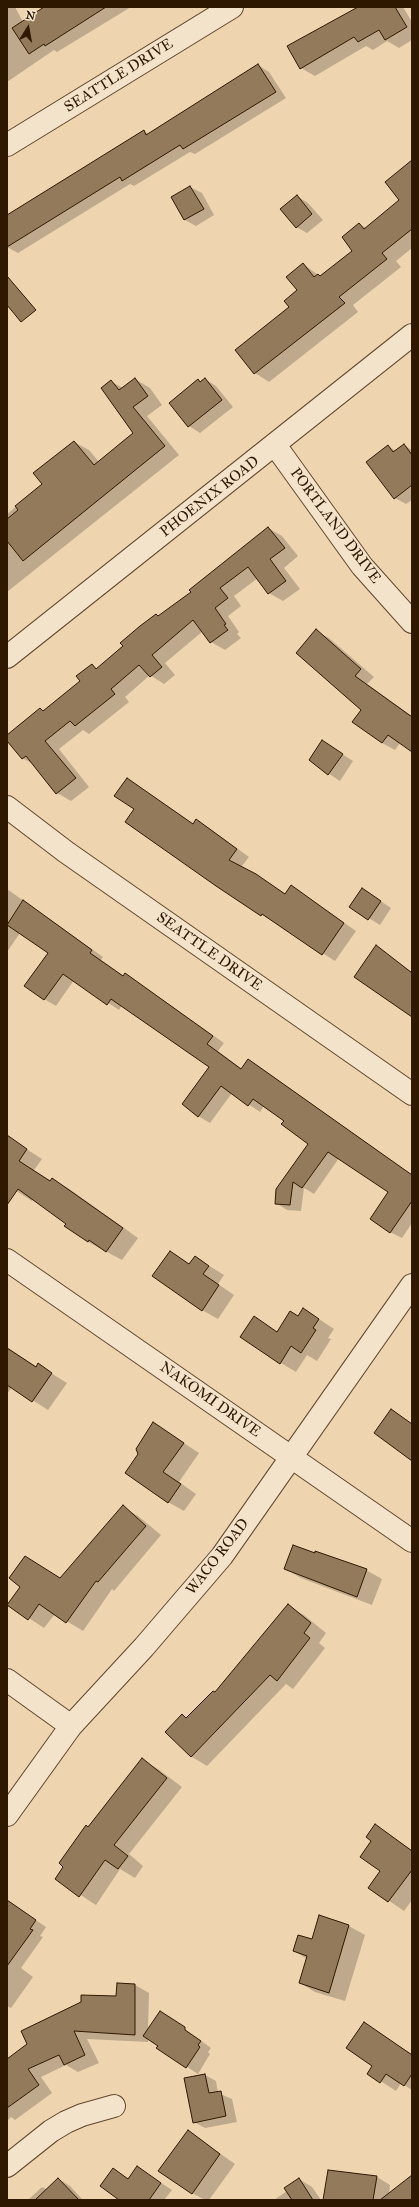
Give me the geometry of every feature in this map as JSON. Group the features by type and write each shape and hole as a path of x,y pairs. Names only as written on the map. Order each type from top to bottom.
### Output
{"street":[{"name":"SEATTLE DRIVE","path":"7,145 232,7"},
{"name":"PHOENIX ROAD","path":"7,657 276,445 412,334"},
{"name":"PORTLAND DRIVE","path":"276,445 362,566 412,622"},
{"name":"SEATTLE DRIVE","path":"7,807 66,852 412,1094"},
{"name":"NAKOMI DRIVE","path":"7,1260 412,1541"},
{"name":"WACO ROAD","path":"7,1815 71,1726 159,1630 222,1556 412,1285"},
{"path":"7,1680 71,1726"},
{"path":"7,2166 51,2131 66,2122 82,2115 114,2106"}],"building":[{"path":"44,7 106,7 45,46 44,44 29,54 12,28"},
{"path":"358,7 395,7 407,27 385,40 379,30 358,42 354,37 300,69 287,46"},
{"path":"258,64 276,92 183,149 180,145 122,181 120,177 7,247 7,215 144,130 146,135"},
{"path":"412,160 412,229 382,253 387,259 339,297 345,303 254,374 235,350 289,307 284,301 297,290 286,277 303,263 314,277 318,274 320,276 352,251 342,237 359,223 364,229 399,200 385,182"},
{"path":"190,186 204,209 184,220 171,197"},
{"path":"297,195 312,214 296,228 280,209"},
{"path":"7,276 36,310 21,322 7,305"},
{"path":"135,378 148,396 133,407 165,446 23,561 7,541 7,519 18,510 15,506 42,484 33,473 74,441 94,465 133,433 101,388 111,380 119,390"},
{"path":"205,378 222,400 188,427 169,403 198,379 200,382"},
{"path":"404,444 412,455 412,485 394,499 366,462 388,445 393,452"},
{"path":"268,527 285,548 270,559 286,581 268,594 248,567 220,588 228,598 215,608 226,624 224,625 228,630 210,643 193,620 152,655 162,667 150,677 139,665 111,689 115,694 75,726 70,721 45,741 76,778 56,794 26,756 22,759 7,741 7,735 40,708 43,711 80,681 76,676 92,664 96,669 123,646 120,643 140,626 156,614 158,616 191,592 189,590"},
{"path":"316,629 361,669 355,676 412,717 412,752 388,735 382,743 352,722 361,710 296,653"},
{"path":"322,740 343,754 328,775 309,760"},
{"path":"127,778 193,824 196,819 237,849 229,860 256,874 285,894 291,885 344,923 322,955 262,914 261,916 216,886 125,822 134,809 114,796"},
{"path":"362,888 381,901 368,920 349,907"},
{"path":"23,900 92,950 90,953 123,976 125,973 213,1036 207,1044 241,1069 248,1059 412,1175 412,1201 390,1233 370,1219 388,1192 328,1152 302,1188 293,1182 290,1205 275,1204 276,1189 308,1144 281,1124 284,1121 253,1099 248,1106 221,1086 198,1117 182,1104 209,1067 111,999 107,1005 63,974 44,1000 24,986 48,953 7,925"},
{"path":"376,945 412,973 412,1017 354,977"},
{"path":"7,1135 27,1149 19,1161 50,1181 52,1178 123,1228 106,1252 89,1240 88,1242 64,1226 66,1224 18,1189 7,1205"},
{"path":"170,1251 189,1264 195,1256 209,1266 203,1274 219,1285 202,1311 152,1276"},
{"path":"303,1308 319,1319 313,1328 316,1330 301,1353 291,1346 280,1364 240,1337 254,1316 277,1332 290,1311 298,1316"},
{"path":"7,1348 36,1367 38,1363 52,1373 32,1402 7,1385"},
{"path":"391,1409 412,1424 412,1461 374,1433"},
{"path":"153,1422 184,1443 163,1472 181,1484 168,1503 125,1473 138,1454 136,1449"},
{"path":"123,1505 146,1526 98,1582 96,1581 66,1623 39,1604 28,1620 7,1605 20,1587 9,1578 25,1556 60,1578"},
{"path":"293,1545 367,1569 357,1597 284,1569"},
{"path":"288,1604 311,1623 304,1633 310,1638 277,1681 270,1675 191,1757 165,1732 182,1714 186,1718 213,1691 215,1692"},
{"path":"142,1758 167,1778 114,1845 128,1856 118,1869 105,1860 79,1897 55,1879 63,1867 59,1863 86,1825 88,1827"},
{"path":"375,1824 412,1851 412,1870 388,1902 368,1888 380,1871 360,1857 371,1841 366,1837"},
{"path":"7,1900 36,1920 30,1929 33,1930 7,1966"},
{"path":"319,1915 349,1925 329,1993 299,1983 307,1956 293,1951 298,1935 312,1939"},
{"path":"117,1983 135,1984 135,2035 74,2031 85,2055 64,2065 59,2055 28,2069 39,2085 7,2108 7,2059 27,2044 21,2031 81,2002 81,1995 116,1996"},
{"path":"160,2011 185,2027 185,2030 201,2041 198,2045 200,2047 186,2068 156,2048 158,2046 143,2036"},
{"path":"364,2022 412,2055 412,2074 404,2086 386,2074 380,2083 367,2074 372,2066 346,2048"},
{"path":"205,2074 209,2093 221,2091 226,2116 193,2123 184,2078"},
{"path":"188,2130 220,2154 192,2194 158,2171"},
{"path":"137,2166 161,2183 149,2200 119,2200 100,2186 113,2168 128,2179"},
{"path":"328,2170 377,2176 373,2200 323,2200"},
{"path":"412,2175 412,2200 380,2200"},
{"path":"58,2178 79,2200 35,2200"},
{"path":"299,2178 313,2200 292,2200 284,2188"}]}
